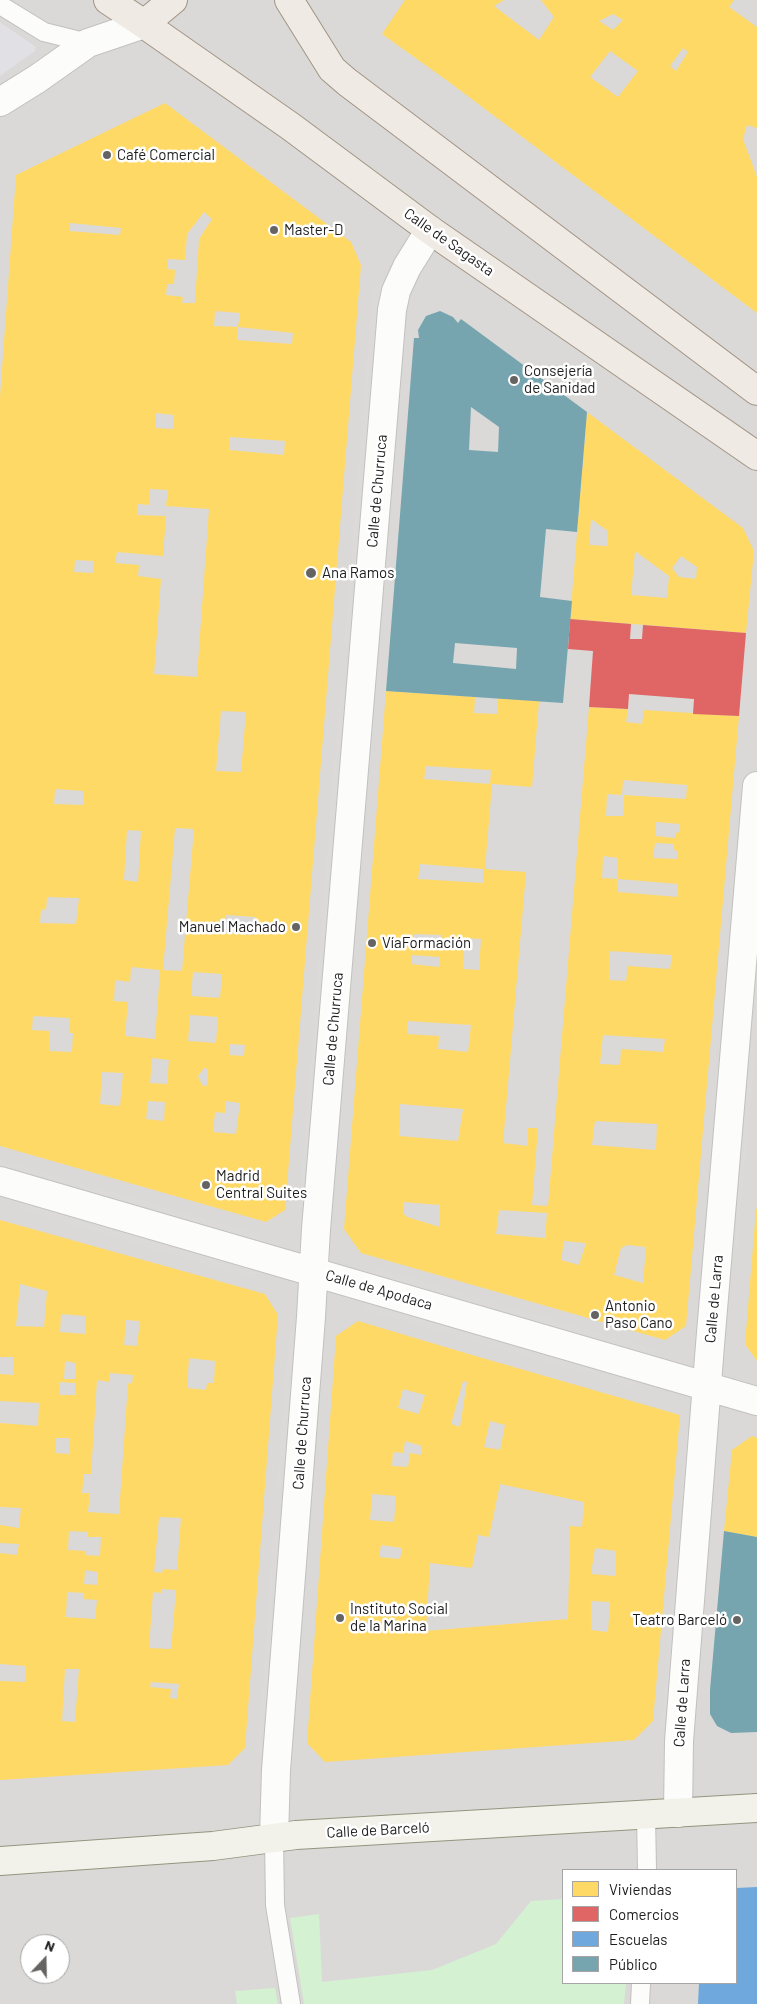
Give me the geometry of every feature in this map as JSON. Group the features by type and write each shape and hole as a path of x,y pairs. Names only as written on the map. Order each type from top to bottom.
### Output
{"main road":[{"name":"Calle de Sagasta","path":"108,0 290,126 430,230 757,456"},
{"path":"144,24 173,0"},
{"path":"289,0 332,69 347,82 757,391"}],"street":[{"path":"0,102 37,79 88,43 144,24"},
{"name":"Calle de Churruca","path":"274,1838 276,1770 314,1271 392,310 396,291 407,267 430,230"},
{"name":"Calle de Larra","path":"678,1813 679,1741 757,786"},
{"name":"Calle de Apodaca","path":"0,1181 757,1401"},
{"name":"Calle de Barceló","path":"0,1861 164,1850 296,1835 757,1808"}],"lane":[{"path":"0,5 44,32 88,43"},
{"path":"646,1814 647,1869"},
{"path":"274,1838 276,1905 291,2004"},
{"path":"640,2004 641,1984"}],"shaded area":[{"path":"0,0 757,0 757,2004 0,2004"},
{"path":"0,22 36,47 35,51 0,76"},
{"path":"386,283 356,648 344,645 373,284"},
{"path":"354,688 312,1208 299,1207 340,691"},
{"path":"757,884 757,1030 737,1254 725,1255"},
{"path":"0,1160 261,1235 258,1247 0,1173"},
{"path":"23,1198 260,1267 256,1279 20,1210"},
{"path":"374,1267 656,1350 653,1361 370,1279"},
{"path":"362,1299 639,1376 636,1388 367,1311"},
{"path":"303,1328 290,1493 277,1489 289,1333"},
{"path":"687,1429 699,1429 672,1730 661,1727"},
{"path":"288,1531 271,1754 258,1753 273,1534"}],"green space":[{"path":"562,1899 562,1984 626,1984 624,2004 304,2004 290,1918 319,1914 322,1982 432,1970 496,1944 531,1901"},
{"path":"275,1988 278,2004 237,2004 235,1991"}],"building: Viviendas":[{"path":"405,0 504,0 494,6 539,40 554,17 541,0 734,0 729,7 757,27 757,128 747,125 743,139 757,177 757,313 449,82 382,34","holes":["613,14 623,20 613,30 599,21","683,48 688,52 676,71 670,66","610,51 638,71 618,97 590,77"]},
{"path":"165,103 351,242 361,265 285,1210 266,1222 0,1146 0,397 16,175","holes":["204,212 212,219 199,239 195,303 182,303 183,297 166,295 167,284 174,284 175,270 168,269 168,259 185,260 187,234","70,223 121,228 120,235 69,231","215,311 240,313 238,327 214,326","238,327 293,333 292,344 237,340","156,413 174,415 173,429 155,428","230,437 285,441 284,455 229,450","150,489 168,490 166,506 209,509 197,677 154,674 161,579 138,576 139,565 115,563 117,552 163,556 166,516 137,515 138,504 149,505","75,560 93,561 93,573 74,572","221,711 246,712 241,772 216,771","55,789 84,791 83,805 54,804","175,828 194,829 182,971 163,970","127,830 141,831 138,882 124,880","47,897 79,898 76,924 40,923 41,909 46,910","226,915 255,917 253,935 225,933","131,967 160,970 155,1039 125,1036 128,1002 114,1001 115,980 130,982","193,972 222,974 220,998 191,996","190,1015 218,1017 216,1043 188,1041","33,1016 70,1018 69,1033 73,1033 72,1052 49,1051 50,1031 32,1030","230,1044 245,1045 244,1056 230,1055","152,1058 169,1060 167,1084 150,1083","204,1068 208,1069 207,1086 202,1085 198,1076","102,1072 123,1073 120,1106 100,1104","148,1101 165,1102 164,1121 146,1119","226,1101 240,1103 236,1134 213,1132 215,1112 225,1113"]},
{"path":"587,412 743,528 754,551 746,633 570,619","holes":["591,519 608,531 607,546 589,545","635,551 669,576 667,598 631,595","681,556 697,567 696,579 679,577 672,568"]},
{"path":"386,691 475,697 474,713 497,714 498,698 539,701 532,787 492,784 485,869 526,872 503,1143 528,1146 528,1128 538,1128 532,1205 548,1206 589,707 628,709 626,722 642,724 644,710 739,716 686,1326 665,1340 361,1253 344,1229","holes":["426,766 491,770 490,784 424,779","623,780 687,785 686,799 624,795 623,816 606,816 607,794 622,795","656,822 680,824 680,832 676,833 675,838 655,836","655,843 674,844 674,849 678,852 677,859 653,858","603,856 618,858 618,879 602,878","420,864 483,869 483,883 418,879","618,879 678,884 678,897 618,892","414,934 442,935 441,945 413,943","464,938 481,939 479,970 463,969","609,951 672,955 670,969 628,966 626,981 609,980","412,955 440,957 439,967 411,964","407,1021 471,1025 468,1052 438,1049 439,1036 407,1034","603,1035 665,1039 663,1052 621,1049 620,1065 600,1064","400,1104 463,1109 458,1141 399,1136","595,1121 657,1124 656,1150 592,1145","403,1202 440,1205 440,1227 407,1217 403,1213","499,1210 547,1213 545,1238 496,1234","564,1241 586,1243 579,1265 561,1260","627,1245 646,1247 643,1283 614,1275 621,1248"]},
{"path":"757,1209 757,1361 745,1344"},
{"path":"0,1220 265,1294 278,1315 245,1748 228,1765 0,1780 0,1681 25,1682 26,1666 0,1664 0,1553 17,1555 19,1544 0,1543 0,1525 19,1528 21,1508 0,1507 0,1423 38,1426 39,1403 0,1401 0,1374 13,1375 13,1357 0,1357","holes":["20,1284 47,1291 44,1327 16,1326","61,1314 85,1316 85,1334 60,1332","126,1320 140,1321 137,1346 124,1345","189,1358 215,1361 214,1383 207,1383 206,1390 187,1388","65,1361 76,1363 75,1379 64,1379","110,1373 133,1375 132,1384 128,1383 119,1514 88,1512 90,1493 82,1493 84,1474 91,1474 97,1380 110,1382","60,1382 75,1383 75,1395 59,1395","56,1438 70,1438 69,1454 55,1453","159,1517 181,1518 177,1570 163,1569 162,1573 154,1572","69,1531 88,1532 87,1537 101,1537 100,1556 86,1555 86,1551 68,1550","85,1570 98,1572 98,1585 84,1584","161,1589 176,1590 171,1649 149,1648 153,1592 161,1593","67,1592 84,1593 83,1599 97,1600 95,1619 66,1617","65,1669 79,1669 75,1722 62,1721","151,1682 179,1684 177,1699 170,1698 171,1689 150,1687"]},
{"path":"358,1321 680,1415 653,1721 634,1740 325,1762 307,1743 336,1336","holes":["463,1381 467,1382 460,1427 451,1424","403,1389 425,1395 419,1414 398,1408","490,1421 505,1425 500,1450 484,1447","405,1441 422,1446 421,1455 410,1453 408,1467 392,1466 393,1452 403,1453","500,1484 584,1502 582,1527 570,1526 568,1619 426,1631 430,1563 472,1568 478,1535 489,1537","372,1494 396,1496 394,1522 370,1520","381,1545 402,1548 400,1559 379,1557","595,1548 616,1551 615,1576 591,1574","591,1601 610,1602 608,1632 591,1630"]},
{"path":"752,1436 757,1438 757,1537 724,1531 732,1450"}],"building: Comercios":[{"path":"570,619 631,624 630,639 642,639 643,625 746,633 739,716 693,714 694,699 629,694 628,709 589,707 593,651 568,649"}],"building: Escuelas":[{"path":"757,1887 757,2004 698,2004 699,1984 737,1984 737,1888"}],"building: Público":[{"path":"440,311 453,317 458,323 461,319 587,412 577,532 546,529 540,597 572,601 563,703 386,691 414,338 419,338 418,330 426,316","holes":["471,407 499,427 498,452 469,450","455,643 517,648 516,669 453,663"]},
{"name":"Teatro Barceló","path":"724,1531 757,1537 757,1732 731,1733 717,1726 710,1714 710,1690"}],"place":[{"name":"Café Comercial","path":"107,155"},
{"name":"Master-D","path":"274,230"},
{"name":"Consejería de Sanidad","path":"514,380"},
{"name":"Ana Ramos","path":"311,573"},
{"name":"Manuel Machado","path":"296,927"},
{"name":"VíaFormación","path":"372,943"},
{"name":"Madrid Central Suites","path":"206,1185"},
{"name":"Antonio Paso Cano","path":"595,1315"},
{"name":"Instituto Social de la Marina","path":"340,1618"},
{"name":"Teatro Barceló","path":"737,1620"}]}
